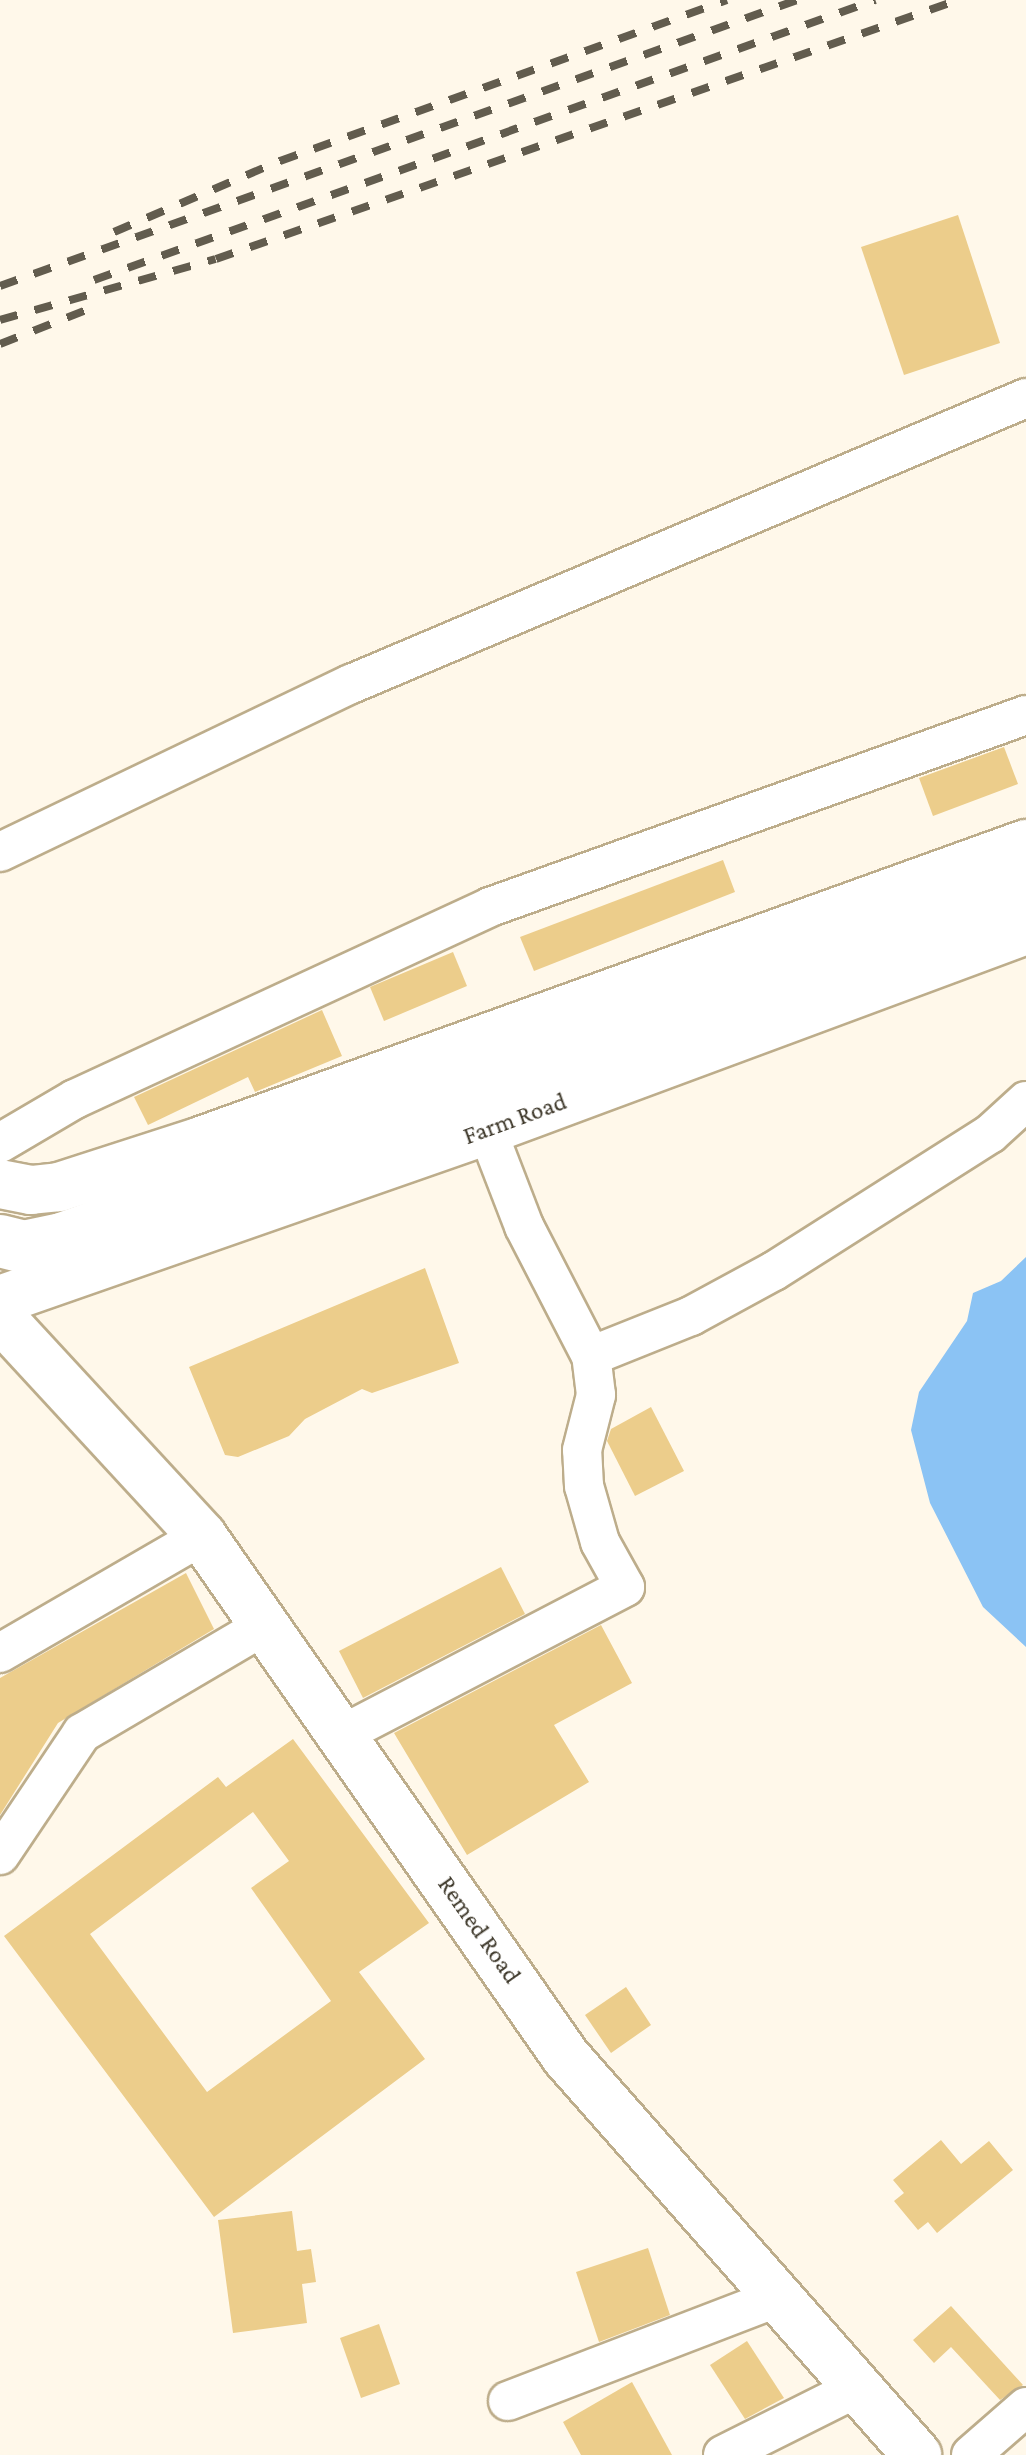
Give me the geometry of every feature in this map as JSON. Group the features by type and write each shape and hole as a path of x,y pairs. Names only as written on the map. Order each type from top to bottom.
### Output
{"main road":[{"path":"0,1241 24,1247 62,1239 1026,894"}],"street":[{"path":"0,852 52,821 352,684 1026,398"},
{"path":"0,1143 74,1099 490,907 1026,715"},
{"path":"0,1184 30,1190 60,1187 201,1141 1026,844"},
{"name":"Farm Road","path":"0,1300 487,1130 1026,930"},
{"path":"591,1356 691,1316 774,1272 990,1134 1026,1101"},
{"path":"343,1734 625,1587 600,1542 584,1486 582,1450 596,1395 591,1356 524,1226 487,1130"},
{"name":"Remed Road","path":"0,1317 202,1536 566,2056 774,2298 916,2455"},
{"path":"0,1653 202,1536"},
{"path":"0,1855 82,1733 265,1625"},
{"path":"508,2401 774,2298"},
{"path":"723,2455 855,2390"},
{"path":"971,2455 1026,2407"}],"water":[{"path":"1026,1257 1026,1647 983,1607 930,1503 911,1430 919,1392 967,1321 973,1293 1001,1281"}],"building":[{"path":"958,215 1000,343 904,375 861,247"},
{"path":"1004,747 1018,784 933,816 919,778"},
{"path":"723,860 735,892 534,971 520,937"},
{"path":"453,952 467,986 384,1021 370,987"},
{"path":"322,1010 342,1056 255,1092 248,1077 148,1125 134,1097"},
{"path":"425,1268 459,1363 372,1393 362,1389 305,1419 289,1436 238,1457 225,1455 189,1367"},
{"path":"651,1407 684,1471 635,1496 607,1441 611,1429"},
{"path":"501,1567 525,1614 363,1698 339,1651"},
{"path":"186,1573 214,1629 58,1723 0,1815 0,1678"},
{"path":"601,1625 632,1683 554,1725 589,1782 467,1855 394,1733"},
{"path":"293,1739 429,1923 359,1972 425,2059 214,2217 4,1936 218,1777 226,1787","holes":["253,1812 289,1861 251,1888 331,2001 207,2092 90,1934"]},
{"path":"626,1987 651,2025 611,2053 585,2015"},
{"path":"941,2140 961,2164 989,2141 1013,2170 937,2233 928,2222 918,2230 894,2201 904,2193 893,2180"},
{"path":"292,2211 297,2251 311,2249 316,2282 302,2284 307,2323 233,2333 218,2220"},
{"path":"648,2248 670,2315 599,2342 576,2272"},
{"path":"951,2306 1023,2385 1000,2400 951,2347 934,2363 913,2340"},
{"path":"379,2324 400,2384 361,2398 340,2338"},
{"path":"747,2341 784,2398 745,2419 710,2365"},
{"path":"632,2382 672,2455 581,2455 563,2422"}],"railway":[{"path":"114,232 280,161 727,0"},
{"path":"0,286 797,0"},
{"path":"94,280 875,0"},
{"path":"0,320 216,259 958,0"},
{"path":"0,344 99,305"}]}
